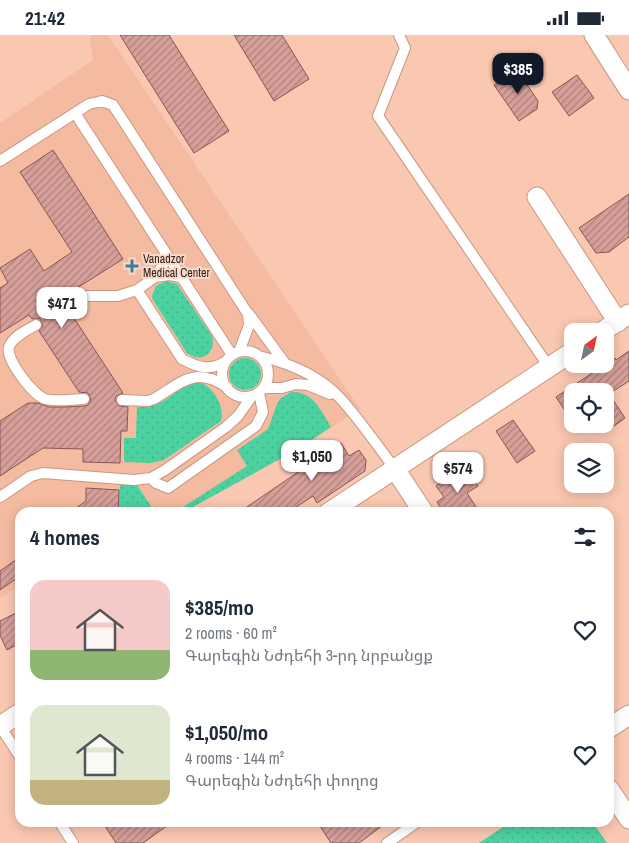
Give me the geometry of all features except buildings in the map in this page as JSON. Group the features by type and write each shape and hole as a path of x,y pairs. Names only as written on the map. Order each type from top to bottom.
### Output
{"street":[{"path":"594,35 629,90"},
{"path":"537,197 617,322"},
{"path":"337,507 564,357"},
{"path":"395,469 420,507"},
{"path":"614,725 629,715"},
{"path":"0,726 15,716"},
{"path":"614,796 629,819"}],"lane":[{"path":"399,35 405,48 378,116 549,367"},
{"path":"0,161 89,104 102,101 113,105 248,313 284,362"},
{"path":"75,113 233,356"},
{"path":"66,305 80,296 118,296 137,289 155,277 163,265 165,252"},
{"path":"155,277 169,275 181,277"},
{"path":"137,289 182,359 194,365 207,368 218,367 233,356 253,352 259,356 284,362 320,381 340,397 395,469"},
{"path":"227,387 222,374 249,325 248,313"},
{"path":"36,325 14,339 9,347 9,357 29,387 36,394 45,399 84,399"},
{"path":"0,497 32,476 43,473 134,480 151,478 238,417 258,392 268,374 267,367 259,356"},
{"path":"122,400 148,401 154,399 194,376 216,380 238,396 296,384 308,385 340,397"},
{"path":"151,478 156,483 168,488 256,426 263,412 258,392"},
{"path":"0,726 15,749"},
{"path":"63,827 73,843"},
{"path":"387,843 410,827"}],"shaded area":[{"name":"Vanadzor Medical Center","path":"93,35 108,35 360,409 298,449 193,507 15,507 15,589 0,598 0,123 93,60 90,38"}],"green space":[{"path":"166,281 177,284 212,336 212,347 207,355 198,357 187,353 153,300 152,295 156,286"},
{"path":"245,358 251,359 256,363 260,368 260,380 256,385 251,389 245,390 239,389 234,385 230,380 229,374 230,368 234,363 239,359"},
{"path":"199,382 209,388 217,398 220,404 221,421 164,460 151,463 124,462 124,438 136,438 137,407 157,404 190,384"},
{"path":"291,392 311,398 320,408 331,427 298,449 193,507 183,507 247,466 237,450 268,429 280,399"},
{"path":"120,484 137,485 152,507 118,507"},
{"path":"503,827 596,827 607,843 479,843"}],"place":[{"name":"Vanadzor Medical Center","path":"132,266"}]}
